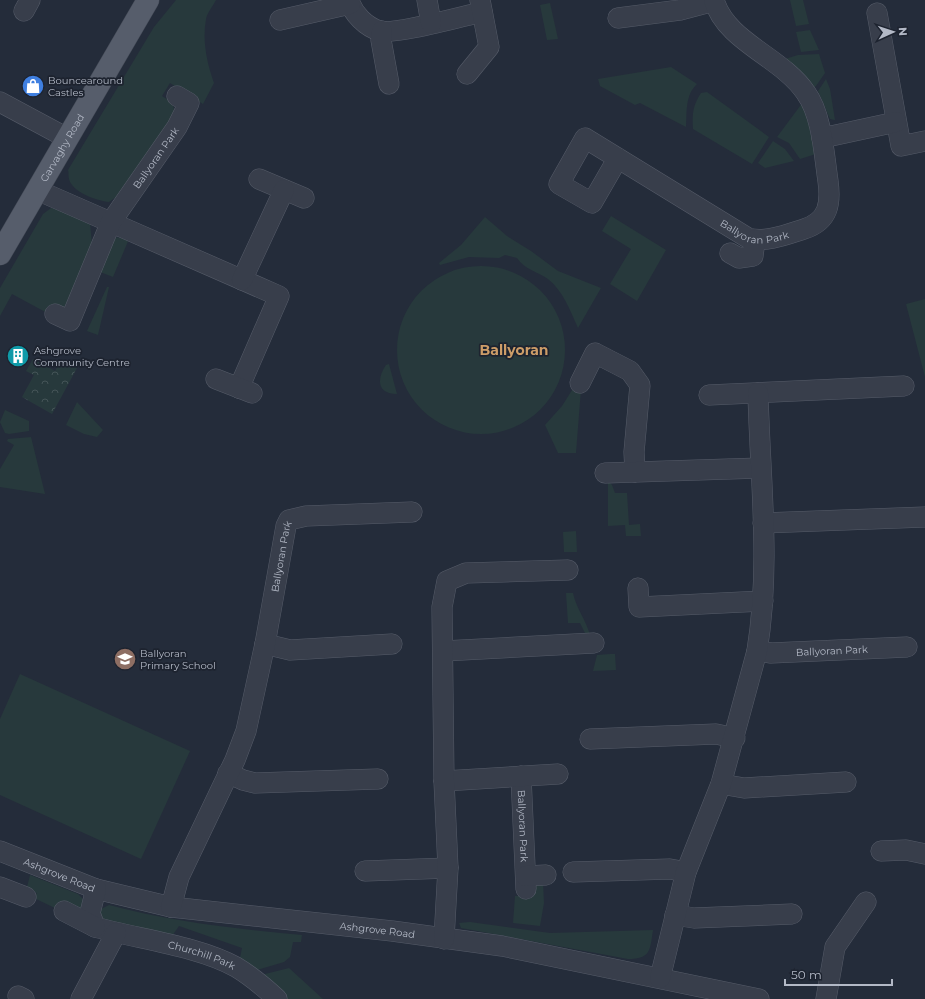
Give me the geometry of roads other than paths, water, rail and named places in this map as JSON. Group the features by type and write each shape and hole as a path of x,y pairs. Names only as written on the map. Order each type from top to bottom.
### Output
{"main road":[{"name":"Garvaghy Road","path":"1,251 148,0"}],"street":[{"path":"427,0 431,23"},
{"name":"Ballyoran Park","path":"618,18 680,10 714,0 726,24 794,78 806,92 814,110 822,138 830,197 827,211 820,220 810,227 764,240 755,240 748,238 618,158"},
{"path":"280,20 349,2 358,16 368,26 382,32 397,31 431,23 481,6 489,47 467,74"},
{"path":"877,13 901,146 925,141"},
{"path":"382,32 389,84"},
{"name":"Ballyoran Park","path":"55,314 70,321 111,222 177,127 189,103 177,96"},
{"path":"0,102 68,138"},
{"path":"822,138 896,122"},
{"path":"259,179 304,198"},
{"path":"37,190 279,296 245,391 216,379"},
{"path":"242,280 284,190"},
{"path":"730,253 738,258 753,256 755,240"},
{"path":"580,382 594,354 630,371 640,385 634,452 635,472"},
{"path":"709,396 904,386"},
{"path":"660,978 686,872 721,784 735,738 757,651 765,571 758,393"},
{"path":"605,474 760,468"},
{"name":"Ballyoran Park","path":"171,907 179,877 246,731 265,644 285,533 289,520 306,516 412,512"},
{"path":"763,523 925,517"},
{"path":"444,939 448,868 444,781 442,607 446,581 466,573 568,570"},
{"path":"638,588 639,607 763,601"},
{"path":"443,651 594,643"},
{"path":"265,644 290,650 392,644"},
{"name":"Ballyoran Park","path":"757,651 771,653 907,647"},
{"path":"590,739 716,734 735,738"},
{"path":"228,773 243,780 256,783 378,779"},
{"name":"Ballyoran Park","path":"444,781 558,774"},
{"name":"Ballyoran Park","path":"521,776 526,882 546,875"},
{"path":"721,784 744,788 846,782"},
{"path":"891,845 925,854"},
{"name":"Ashgrove Road","path":"0,852 96,889 171,907 392,931 502,946 759,999"},
{"path":"365,871 448,868"},
{"path":"573,872 670,869 686,872"},
{"path":"0,887 26,898"},
{"path":"95,927 90,913 96,889"},
{"path":"826,999 835,947 866,902"},
{"name":"Churchill Park","path":"64,911 95,927 202,953 220,960 254,978 277,999"},
{"path":"675,914 694,918 792,914"},
{"path":"82,999 116,933"}],"place":[{"name":"Bouncearound Castles","path":"33,86"},
{"name":"Ashgrove Community Centre","path":"18,356"},
{"name":"Ballyoran Primary School","path":"125,659"}],"district":[{"name":"Ballyoran","path":"514,350"}]}
